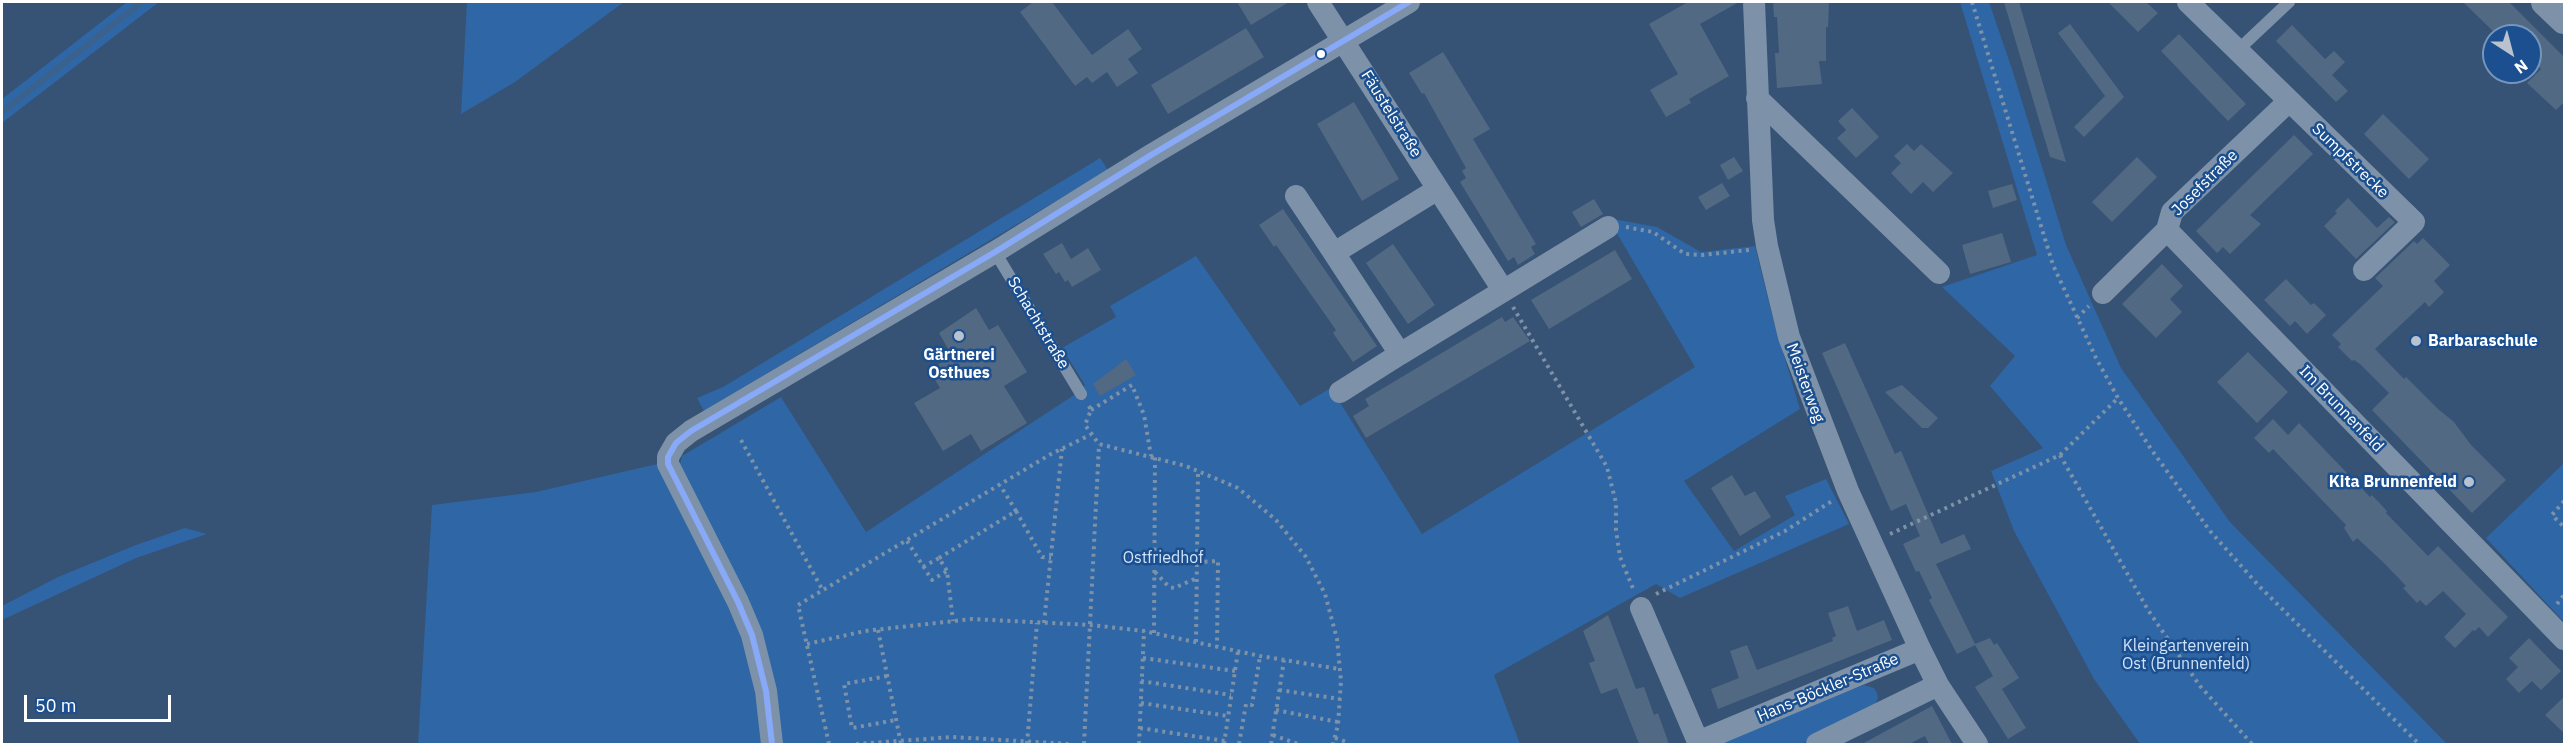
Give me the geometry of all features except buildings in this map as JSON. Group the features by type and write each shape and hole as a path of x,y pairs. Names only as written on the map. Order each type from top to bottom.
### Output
{"street":[{"name":"Fäustelstraße","path":"1318,2 1345,40 1503,290"},
{"path":"772,744 766,691 752,635 738,602 670,471 668,457 676,443 691,430 995,252 1409,2"},
{"name":"Meisterweg","path":"1754,2 1763,220 1789,337 1848,491 1920,650"},
{"name":"Sumpfstrecke","path":"2188,2 2288,102 2414,222 2364,270"},
{"path":"2545,2 2565,20"},
{"path":"1757,98 1939,273"},
{"name":"Josefstraße","path":"2103,293 2167,230 2172,212 2288,102"},
{"path":"1334,253 1438,189"},
{"path":"1296,196 1400,354"},
{"path":"1340,392 1608,227"},
{"name":"Im Brunnenfeld","path":"2167,230 2565,639"},
{"path":"1640,605 1699,743"},
{"name":"Hans-Böckler-Straße","path":"1699,743 1920,650 1938,685 1977,744"},
{"path":"1817,744 1938,685"}],"lane":[{"path":"2238,50 2289,2"},
{"name":"Schachtstraße","path":"995,252 1081,394"}],"path":[{"path":"1972,2 2053,265 2091,348 2118,398 2151,449 2210,531 2259,586 2419,744"},
{"path":"1608,227 1618,225 1653,232 1685,254 1702,255 1767,246"},
{"path":"1503,290 1607,467 1616,503 1616,530 1620,557 1640,605 1785,531 1848,491"},
{"path":"1154,633 1153,456 1144,415 1132,385 1091,410 1085,425 1098,444 1153,456 1198,471 1238,488 1276,520 1306,557 1325,594 1337,639 1340,699 1333,744"},
{"path":"1081,394 1091,410"},
{"path":"1872,542 2060,455 2118,398"},
{"path":"829,744 798,605 1000,485 1090,435"},
{"path":"741,440 824,591"},
{"path":"1084,744 1098,444"},
{"path":"1044,623 1062,449"},
{"path":"2060,455 2148,610 2200,686 2252,744"},
{"path":"1196,642 1198,471"},
{"path":"1000,485 1042,557 1051,558"},
{"path":"2565,501 2552,515 2565,527"},
{"path":"923,567 1016,511"},
{"path":"907,541 932,580 947,571"},
{"path":"939,558 947,571 953,621"},
{"path":"1197,562 1218,561 1217,646"},
{"path":"1154,572 1174,588 1197,578"},
{"path":"807,644 878,630 972,619 1037,622 1143,631 1260,656 1340,669"},
{"path":"1027,743 1037,622"},
{"path":"878,630 900,742"},
{"path":"1139,744 1143,631"},
{"path":"1140,728 1224,742 1238,651"},
{"path":"1239,744 1246,704 1252,705 1260,656"},
{"path":"1143,658 1235,671"},
{"path":"1271,744 1284,660"},
{"path":"887,676 844,684 852,728 896,720"},
{"path":"1142,681 1231,695"},
{"path":"1280,690 1340,699"},
{"path":"1141,703 1228,716"},
{"path":"1276,710 1338,722"},
{"path":"1273,735 1298,744"},
{"path":"856,744 953,737 1069,744"},
{"path":"1335,738 1348,744"}],"green space":[{"path":"127,2 159,2 2,123 2,99"},
{"path":"467,2 624,2 515,82 461,114"},
{"name":"Kleingartenverein Ost (Brunnenfeld)","path":"1960,2 1989,2 2066,245 2121,368 2230,522 2447,744 2140,744 2094,679 2014,531 1991,471 2043,448 1990,386 2015,356 1942,287 2037,255"},
{"path":"1100,158 1108,170 704,411 697,398 723,387"},
{"name":"Ostfriedhof","path":"1608,218 1657,227 1701,252 1755,246 1773,319 1800,409 1684,481 1734,551 1795,515 1785,496 1826,479 1849,524 1680,598 1656,584 1494,675 1520,744 780,744 679,467 682,456 781,397 866,532 1074,395 1085,385 1062,348 1116,317 1110,306 1196,256 1300,406 1331,388 1422,534 1695,367"},
{"path":"2564,463 2564,622 2486,538"},
{"path":"657,464 744,639 765,744 418,744 432,505 536,492"},
{"path":"185,528 207,534 136,558 2,620 2,606 58,577"},
{"path":"1864,685 1874,688 1877,693 1878,698 1874,707 1801,744 1718,744 1725,738"}],"waterway":[{"path":"2,112 142,2"}],"transit line":[{"path":"772,744 766,691 752,635 738,602 668,464 668,457 676,443 691,431 995,252 1151,155 1409,2"}],"place":[{"name":"Gärtnerei Osthues","path":"959,336"},
{"name":"Barbaraschule","path":"2416,341"},
{"name":"Kita Brunnenfeld","path":"2469,482"}]}
